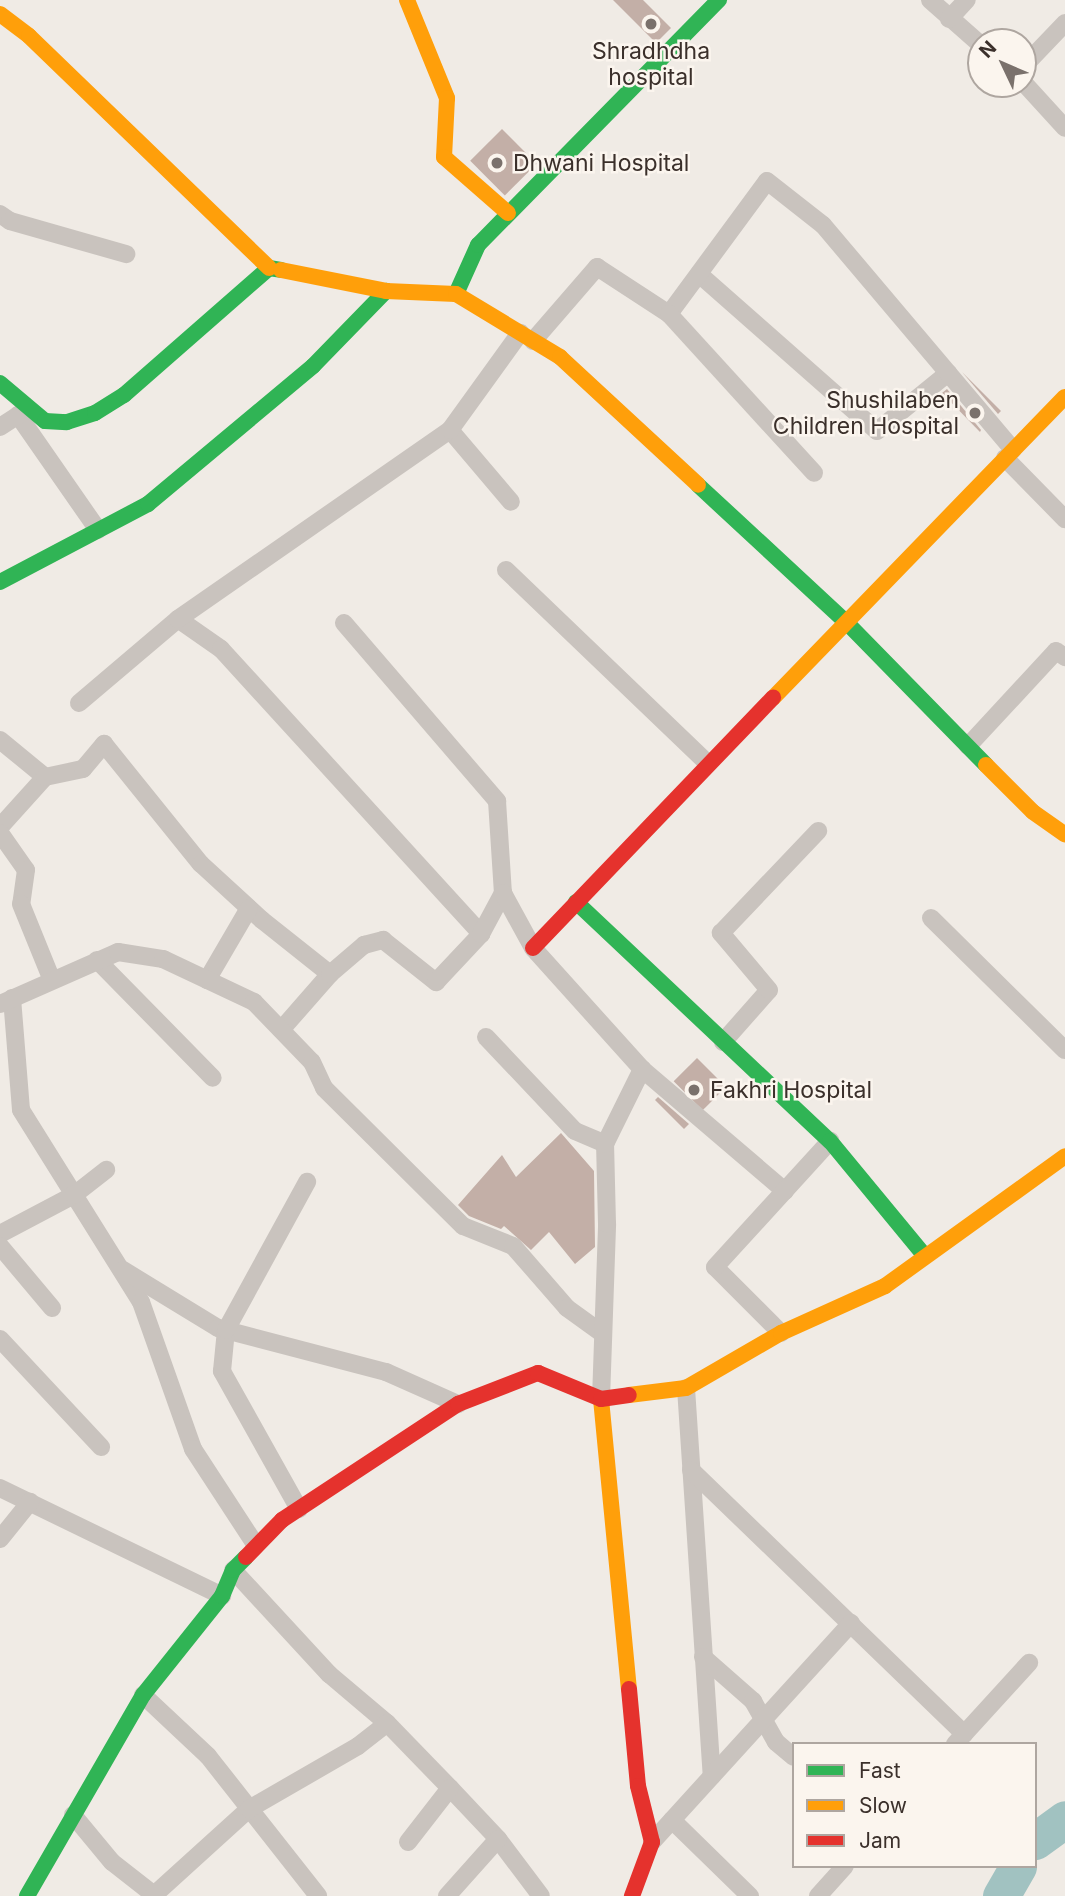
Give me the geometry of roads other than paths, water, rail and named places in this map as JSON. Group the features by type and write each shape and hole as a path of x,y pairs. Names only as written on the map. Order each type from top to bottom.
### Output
{"street":[{"path":"407,0 447,97 444,157 508,213"},
{"path":"456,294 478,246 719,0"},
{"path":"930,0 967,34"},
{"path":"949,19 967,0"},
{"path":"0,14 29,36 269,268 386,291 456,294 560,357 848,624 1033,812 1065,834"},
{"path":"1037,52 1065,23"},
{"path":"1037,97 1065,128"},
{"path":"669,314 767,181 823,225 948,373 1009,454 1065,519"},
{"path":"0,214 10,221 126,254"},
{"path":"79,703 178,619 450,430 526,337 597,267 669,314 814,473"},
{"path":"23,412 45,421 67,422 95,413 124,395 269,268"},
{"path":"699,274 877,431 948,373"},
{"path":"0,582 148,503 313,366 386,291"},
{"path":"0,383 23,412 98,530"},
{"path":"533,948 707,763 848,624 926,535 1065,397"},
{"path":"0,428 23,412"},
{"path":"450,430 511,502"},
{"path":"506,570 707,763"},
{"path":"178,619 221,649 481,934"},
{"path":"344,623 497,801 503,893 533,948 642,1069 785,1191"},
{"path":"968,746 1062,650"},
{"path":"0,740 45,777"},
{"path":"0,827 45,777 83,769 104,744 201,864 249,908 330,974"},
{"path":"723,1042 769,990 721,933 818,831"},
{"path":"0,833 26,870 21,904 51,978"},
{"path":"281,1030 330,974 364,945 383,940 436,982 481,934 503,893"},
{"path":"576,902 830,1141 924,1255"},
{"path":"207,980 249,908"},
{"path":"931,918 1065,1050"},
{"path":"255,1544 193,1449 141,1302 21,1110 6,1001 51,978 118,952 163,959 254,1002 312,1062 324,1088 463,1226 513,1246 567,1308 603,1334"},
{"path":"97,960 213,1078"},
{"path":"486,1037 575,1131 605,1144"},
{"path":"642,1069 605,1144 601,1399 638,1786 652,1842"},
{"path":"782,1334 715,1267 830,1141"},
{"path":"27,1896 143,1695 222,1596 233,1570 255,1544 299,1509 458,1404 538,1374 601,1399 685,1388 782,1334 885,1286 924,1255 1065,1156"},
{"path":"0,1234 74,1195 106,1170"},
{"path":"299,1509 222,1371 226,1330 307,1182"},
{"path":"0,1245 52,1308"},
{"path":"119,1267 226,1330 386,1372 458,1404"},
{"path":"0,1339 101,1447"},
{"path":"685,1388 712,1776"},
{"path":"691,1470 851,1623 960,1739 1029,1663"},
{"path":"0,1488 222,1596"},
{"path":"0,1539 30,1502"},
{"path":"233,1570 329,1674 387,1723 450,1787 498,1839 534,1893"},
{"path":"632,1896 652,1842 851,1623"},
{"path":"704,1657 753,1701 776,1741 792,1756"},
{"path":"143,1695 208,1756 318,1896"},
{"path":"73,1815 112,1862 153,1895 249,1809 358,1746 387,1723"},
{"path":"408,1842 450,1787"},
{"path":"672,1820 750,1896"},
{"path":"447,1896 498,1839"},
{"path":"818,1896 843,1868"}],"waterway":[{"path":"1037,1840 1065,1819"},
{"path":"1001,1896 1017,1868"}],"place":[{"name":"Shradhdha hospital","path":"651,24"},
{"name":"Dhwani Hospital","path":"497,163"},
{"name":"Shushilaben Children Hospital","path":"975,413"},
{"name":"Fakhri Hospital","path":"694,1090"}]}
